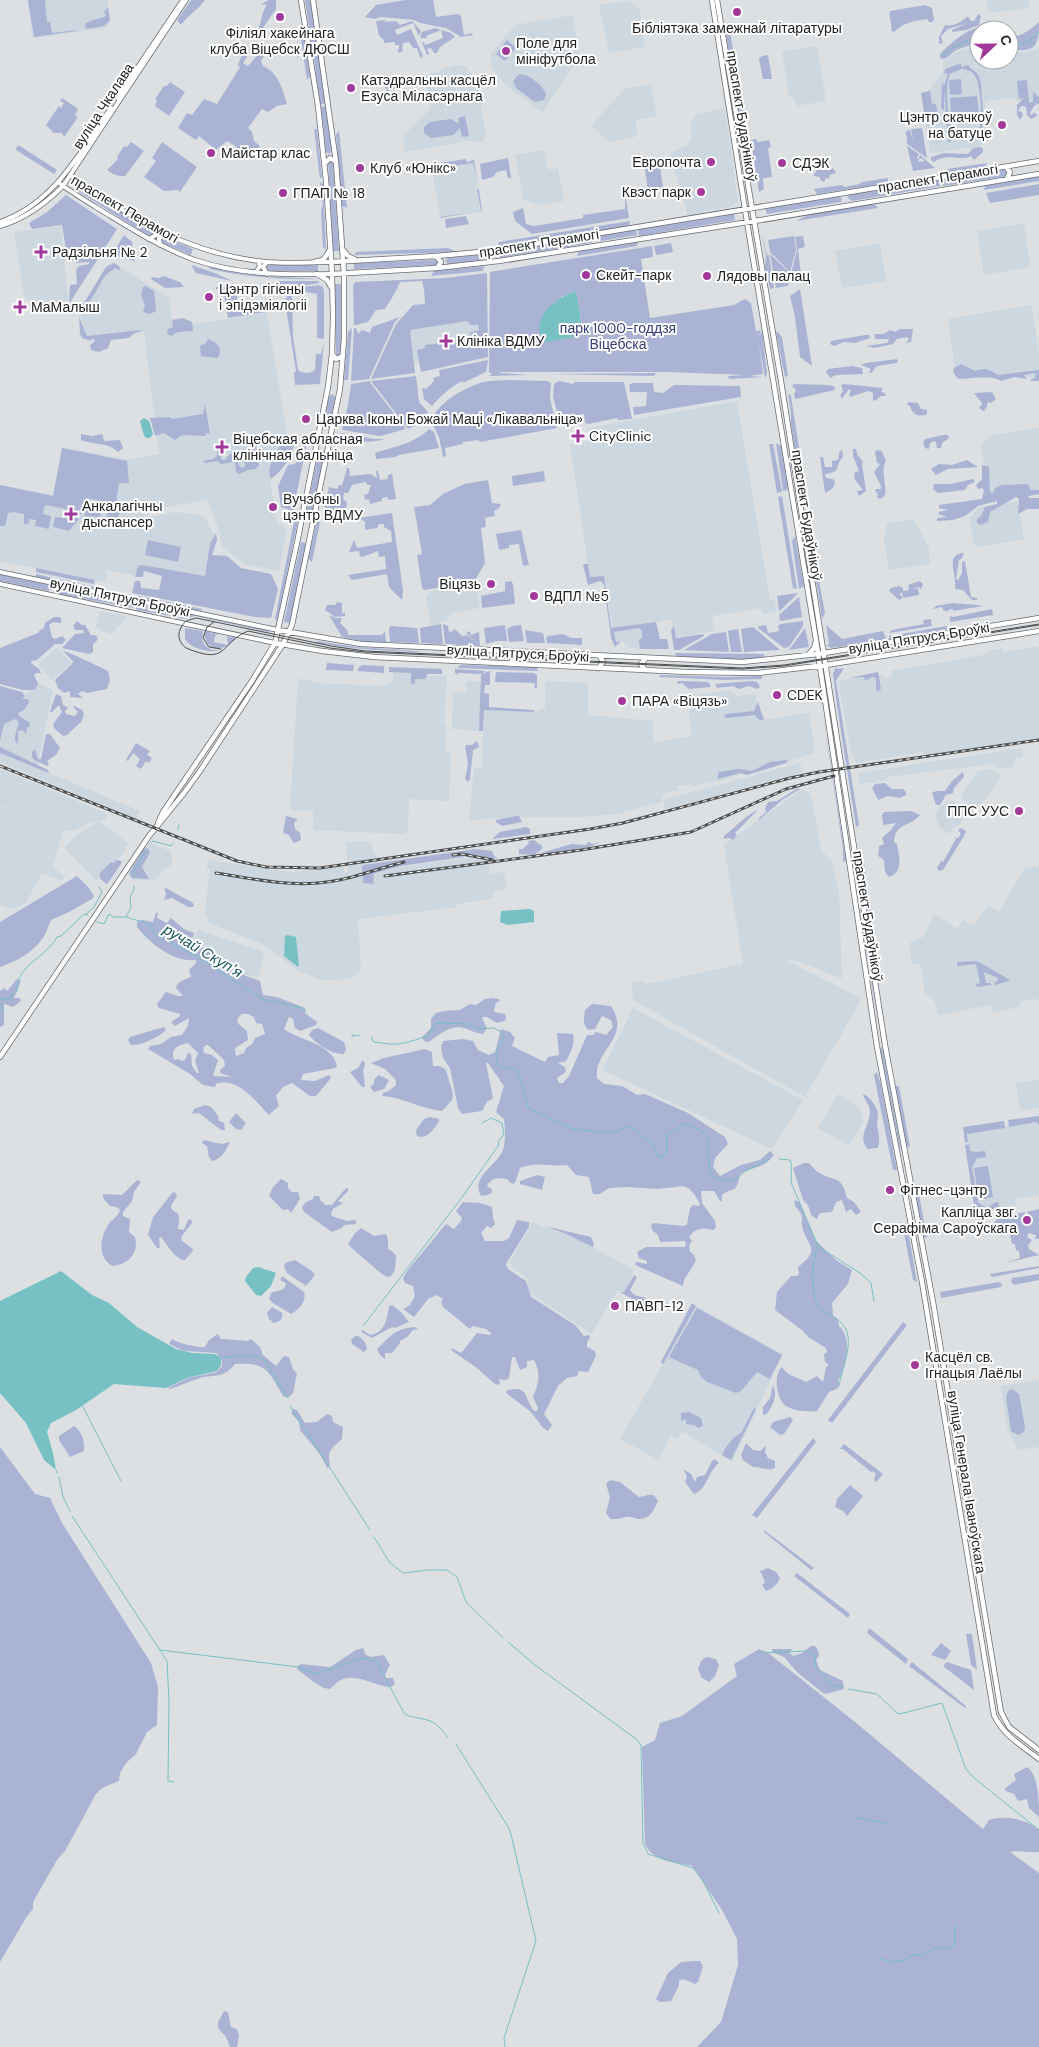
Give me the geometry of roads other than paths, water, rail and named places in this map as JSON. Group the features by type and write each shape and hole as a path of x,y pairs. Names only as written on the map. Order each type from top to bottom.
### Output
{"main road":[{"name":"вуліца Чкалава","path":"61,184 66,172 184,0"},
{"name":"вуліца Чкалава","path":"0,224 31,207 70,176 184,0"},
{"path":"0,1057 158,823 252,681 275,642 298,543 332,354 332,262 325,163 301,0"},
{"path":"161,818 184,793 284,644 290,632 337,406 343,356 344,274 335,150 313,0"},
{"name":"праспект Будаўнікоў","path":"712,0 822,675 853,897 875,1035"},
{"name":"праспект Будаўнікоў","path":"717,0 753,208 828,674 883,1034"},
{"path":"310,54 321,52"},
{"path":"323,152 330,156 335,150"},
{"path":"325,163 330,158 336,162"},
{"name":"праспект Перамогі","path":"66,172 154,229 214,252 267,262 332,262 491,251 1039,161"},
{"path":"1015,166 1012,172 1017,177"},
{"path":"1006,167 1010,172 1007,178"},
{"name":"праспект Перамогі","path":"61,184 149,239 197,260 266,274 344,274 449,267 737,224 1039,174"},
{"path":"850,192 846,198 847,202 852,204"},
{"path":"838,194 844,199 840,206"},
{"path":"751,196 756,203 764,206"},
{"path":"735,210 740,206 743,198"},
{"path":"757,233 760,225 766,219"},
{"path":"737,224 746,229 749,234"},
{"path":"149,239 156,236 154,229"},
{"path":"160,245 158,238 165,234"},
{"path":"600,234 596,239 602,244"},
{"path":"590,235 594,241 591,246"},
{"path":"342,248 348,256 356,260"},
{"path":"314,262 323,260 331,249"},
{"path":"448,255 444,258 444,262 449,267"},
{"path":"436,256 441,262 437,268"},
{"path":"256,272 260,268 258,261"},
{"path":"266,274 263,267 267,262"},
{"path":"344,285 349,277 358,272"},
{"path":"317,274 327,280 332,290"},
{"path":"332,354 336,359 343,356"},
{"path":"330,364 336,361 342,365"},
{"path":"300,531 304,536 308,536 311,533"},
{"path":"298,543 300,540 304,540 309,545"},
{"name":"вуліца Пятруся Броўкі","path":"0,572 61,585 275,642 356,656 687,672 763,672 820,666 1039,631"},
{"path":"50,583 59,596"},
{"name":"вуліца Пятруся Броўкі","path":"0,584 59,596 361,644 687,661 760,661 818,654 1039,618"},
{"path":"48,593 61,585"},
{"path":"929,636 926,638 925,643 931,647"},
{"path":"822,638 829,648 840,650"},
{"path":"917,638 923,643 918,649"},
{"path":"808,655 814,648 816,640"},
{"path":"510,664 514,657 511,652"},
{"path":"521,652 516,658 517,662 521,664"},
{"path":"599,668 603,662 600,656"},
{"path":"645,659 641,664 645,670"},
{"path":"687,661 691,667 687,672"},
{"path":"828,674 835,665 842,662"},
{"path":"811,667 822,675"},
{"path":"216,734 221,738"},
{"path":"838,795 843,798 846,794"},
{"path":"840,806 843,801 847,805"},
{"path":"853,897 855,900 859,900 861,896"},
{"path":"855,908 858,904 863,907"},
{"name":"вуліца Генерала Іваноўскага","path":"883,1034 948,1388 998,1696 1005,1721 1009,1727 1039,1750"},
{"name":"вуліца Генерала Іваноўскага","path":"875,1035 940,1390 994,1715 999,1726 1039,1759"},
{"path":"906,1202 910,1204 914,1200"},
{"path":"908,1209 911,1205 915,1208"},
{"path":"940,1390 945,1392 948,1388"},
{"path":"941,1398 944,1394 949,1396"},
{"path":"963,1529 967,1532 971,1528"},
{"path":"964,1537 968,1534 972,1536"},
{"path":"991,1698 998,1696"}],"waterway":[{"path":"1019,44 1033,38 1039,32"},
{"path":"942,56 954,47 969,40"},
{"path":"178,830 179,824"},
{"path":"151,843 153,841 171,846 173,843"},
{"path":"134,878 134,871 147,849"},
{"path":"126,917 131,908 130,897 134,886"},
{"path":"86,914 94,907 102,892 99,887"},
{"name":"ручай Скупʼя","path":"0,999 10,999 12,994 17,991 18,982 26,968 47,950 57,937 61,936 84,914 88,915"},
{"name":"ручай Скупʼя","path":"97,922 104,924 109,914 114,917 126,917 146,923 156,935 198,957 262,999 302,1008 306,1011"},
{"name":"ручай Скупʼя","path":"0,1003 4,1009 0,1013"},
{"name":"ручай Скупʼя","path":"371,1037 374,1042 403,1043 428,1036 436,1023 469,1024 479,1029 493,1028 500,1031 503,1039 496,1053 496,1059 501,1068 515,1068 520,1077 528,1108 573,1129 612,1133 630,1126 652,1143 658,1157 664,1156 667,1149 667,1135 684,1124 695,1128 703,1132 707,1137 711,1176 722,1180 737,1179 748,1169 770,1158"},
{"name":"ручай Скупʼя","path":"352,1034 352,1036 360,1035"},
{"path":"363,1326 463,1196 498,1146 499,1140 504,1135 502,1123 491,1118 482,1123"},
{"name":"ручай Скупʼя","path":"779,1159 790,1160 792,1166 792,1185 818,1246 814,1260 813,1279 817,1304 821,1309 839,1321 847,1332 847,1352 839,1385"},
{"path":"819,1247 860,1273 871,1283 874,1301"},
{"path":"221,1358 238,1356 255,1356 260,1358 265,1361 288,1398"},
{"path":"82,1405 121,1481"},
{"path":"290,1406 370,1530"},
{"path":"59,1477 63,1497 70,1511"},
{"path":"72,1516 167,1661 169,1701 168,1781 174,1782"},
{"path":"374,1537 390,1563 403,1573 447,1570 457,1577 466,1602 503,1638"},
{"path":"508,1642 535,1665 636,1739 641,1745 643,1843 648,1854 693,1868 702,1879 719,1913"},
{"path":"160,1650 298,1667 316,1674 363,1658 376,1661 404,1713 435,1724 448,1738"},
{"path":"758,1653 808,1651 815,1657 815,1667 832,1685 842,1687"},
{"path":"848,1689 877,1694 900,1714 942,1703 966,1769 974,1778 1039,1830"},
{"path":"456,1744 510,1830 536,1941 504,2038 505,2047"},
{"path":"855,1818 889,1823"},
{"path":"880,1959 893,1962 905,1960 912,1955 925,1955 935,1948 948,1949 954,1946 955,1924"}],"tram line":[{"path":"1039,624 784,665 742,668 365,651 331,646 196,618 186,621 179,631 179,638 186,648 210,655 222,651 232,641 248,631 330,648 365,652 742,669 784,666 1039,625"},
{"path":"214,622 207,627 203,638 209,647 221,649"}],"railway":[{"path":"0,766 237,861 266,867 320,868 590,829 623,823 819,772 1039,740"},
{"path":"385,876 581,850 691,832 786,789 834,776"},
{"path":"453,855 462,854 493,860"},
{"path":"216,873 305,884 329,882 404,862"}],"place":[{"name":"Бібліятэка замежнай літаратуры","path":"737,12"},
{"name":"Філіял хакейнага клуба Віцебск ДЮСШ","path":"280,17"},
{"name":"Поле для мініфутбола","path":"506,51"},
{"name":"Катэдральны касцёл Езуса Міласэрнага","path":"351,88"},
{"name":"Цэнтр скачкоў на батуце","path":"1002,125"},
{"name":"Майстар клас","path":"211,153"},
{"name":"Европочта","path":"711,162"},
{"name":"СДЭК","path":"782,163"},
{"name":"Клуб «Юнікс»","path":"360,168"},
{"name":"Квэст парк","path":"701,192"},
{"name":"ГПАП № 18","path":"283,193"},
{"name":"Радзільня № 2","path":"41,252"},
{"name":"Скейт-парк","path":"586,275"},
{"name":"Лядовы палац","path":"707,276"},
{"name":"Цэнтр гігіены і эпідэміялогіі","path":"209,297"},
{"name":"МаМалыш","path":"20,307"},
{"name":"Клініка ВДМУ","path":"446,341"},
{"name":"Царква Іконы Божай Маці «Лікавальніца»","path":"306,419"},
{"name":"CityClinic","path":"578,436"},
{"name":"Віцебская абласная клінічная бальніца","path":"222,447"},
{"name":"Вучэбны цэнтр ВДМУ","path":"273,507"},
{"name":"Анкалагічны дыспансер","path":"71,514"},
{"name":"Віцязь","path":"491,584"},
{"name":"ВДПЛ №5","path":"534,596"},
{"name":"CDEK","path":"777,695"},
{"name":"ПАРА «Віцязь»","path":"622,701"},
{"name":"ППС УУС","path":"1019,811"},
{"name":"Фітнес-цэнтр","path":"890,1190"},
{"name":"Капліца звг. Серафіма Сароўскага","path":"1027,1220"},
{"name":"ПАВП-12","path":"615,1306"},
{"name":"Касцёл св. Ігнацыя Лаёлы","path":"915,1365"}],"park label":[{"name":"парк 1000-годдзя Віцебска","path":"618,336"}]}
